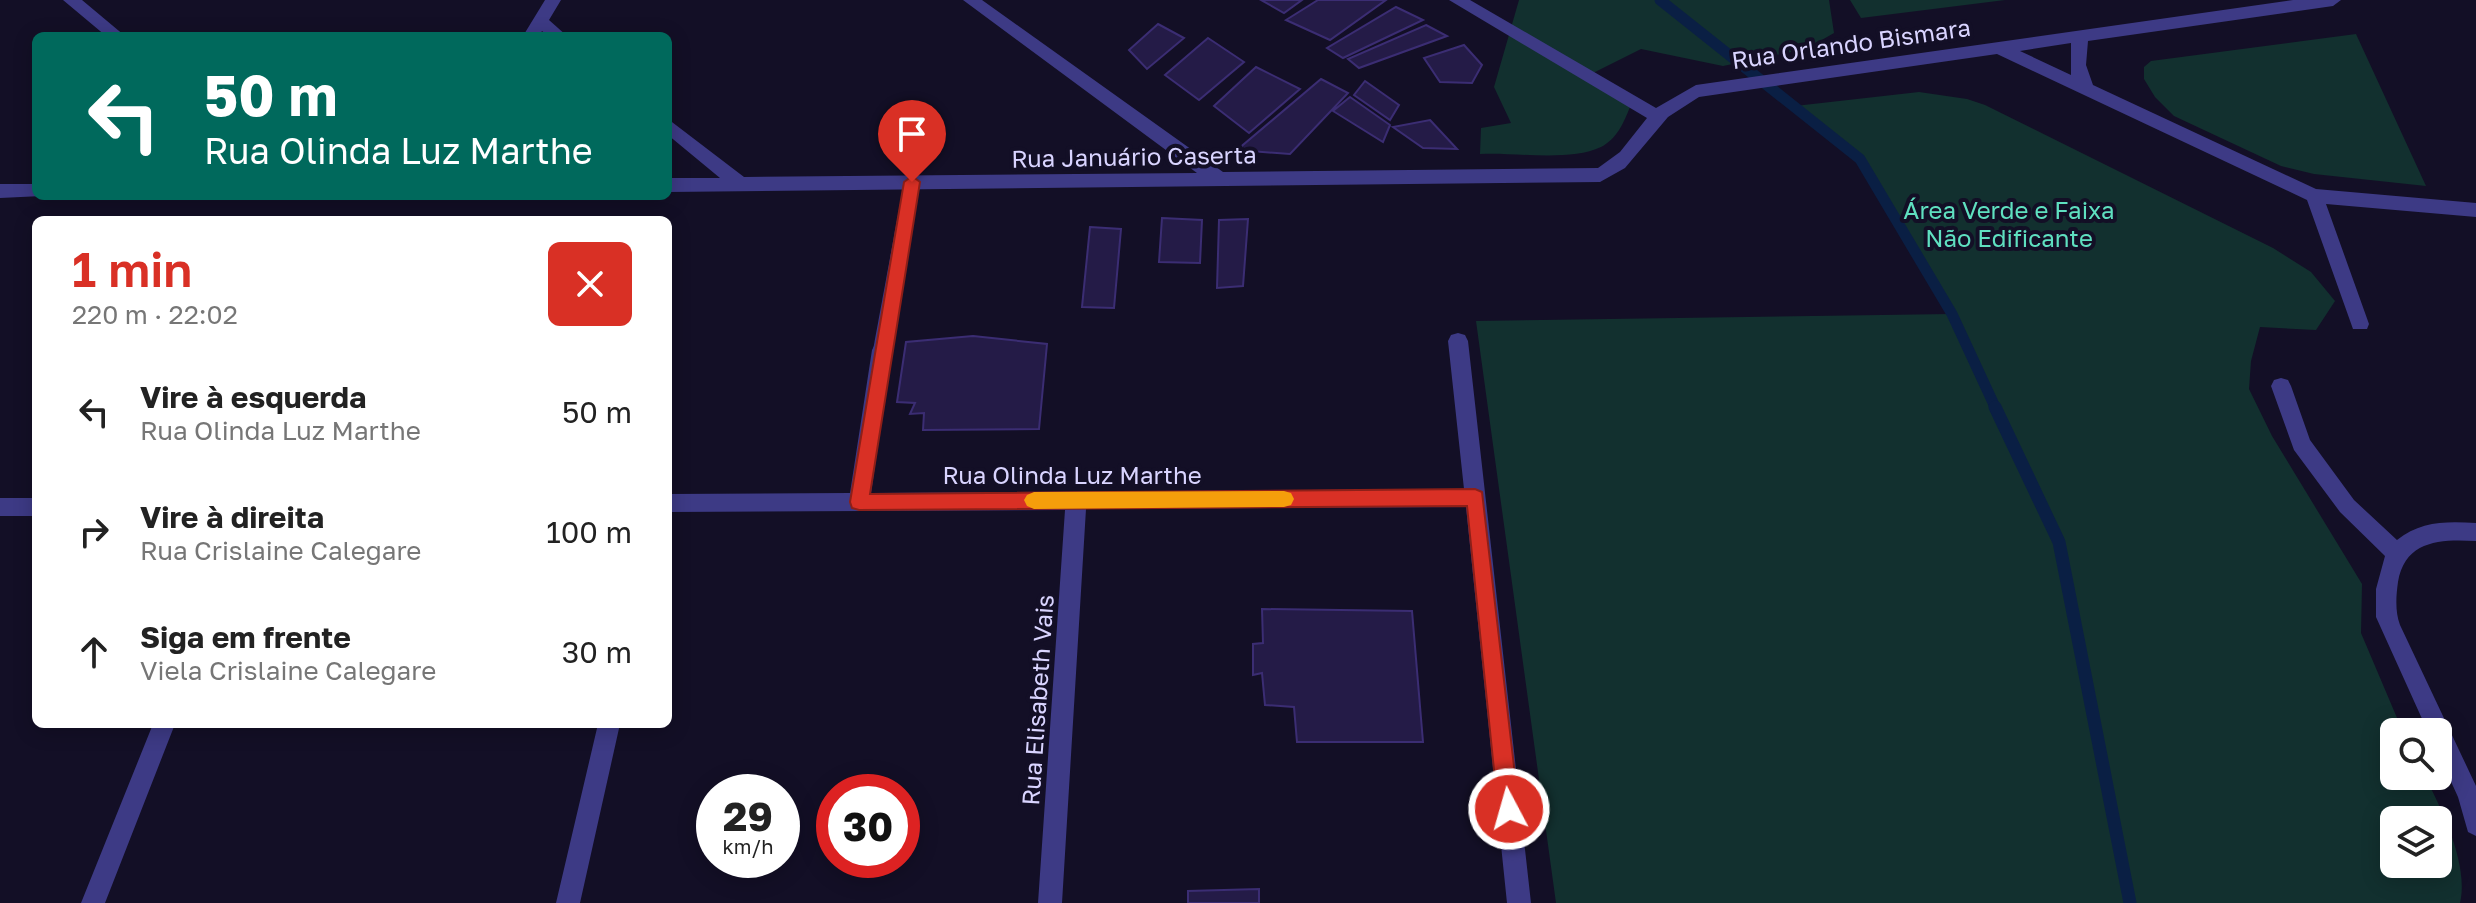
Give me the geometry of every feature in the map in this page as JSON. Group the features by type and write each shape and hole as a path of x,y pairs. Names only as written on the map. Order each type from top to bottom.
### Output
{"street":[{"path":"71,0 112,32"},
{"path":"534,32 553,0"},
{"path":"971,0 1219,179"},
{"path":"1457,0 1658,117"},
{"name":"Rua Orlando Bismara","path":"1600,175 1620,166 1658,117 1674,102 1696,91 2333,0"},
{"path":"541,22 554,32"},
{"path":"2081,34 2077,49 2078,79 2089,92"},
{"path":"1995,46 2314,196 2476,210"},
{"path":"672,128 740,184"},
{"name":"Rua Januário Caserta","path":"672,185 1600,175"},
{"path":"0,191 32,191"},
{"path":"2314,196 2360,324"},
{"path":"1458,341 1519,903"},
{"path":"859,502 882,350"},
{"path":"2281,386 2301,444 2347,506 2396,553"},
{"name":"Rua Olinda Luz Marthe","path":"672,503 1475,498"},
{"name":"Rua Elisabeth Vais","path":"1050,903 1076,500"},
{"path":"0,507 32,507"},
{"path":"2476,532 2454,530 2417,535 2396,553 2390,569 2385,614 2469,796 2476,824"},
{"path":"93,903 162,728"},
{"path":"568,903 608,728"}],"lane":[{"path":"882,350 912,182"}],"green space":[{"path":"1519,0 1829,0 1834,33 1806,49 1723,66 1641,49 1585,77 1630,107 1619,130 1607,144 1574,154 1480,154 1481,128 1511,123 1494,87"},
{"path":"1850,0 2005,0 1861,18"},
{"path":"2356,34 2426,186 2314,174 2281,166 2174,116 2155,97 2144,79 2144,67 2151,61"},
{"name":"Área Verde e Faixa Não Edificante","path":"1919,92 1967,99 1985,105 2273,248 2311,272 2335,301 2316,330 2260,327 2251,361 2249,389 2272,436 2362,584 2361,633 2397,718 2380,718 2380,790 2432,790 2439,806 2380,806 2380,878 2452,878 2452,838 2461,872 2460,903 1556,903 1476,321 1951,314 1860,159 1795,106"}],"building":[{"path":"1261,0 1302,0 1284,13"},
{"path":"1318,0 1386,0 1330,40 1286,20"},
{"path":"1396,7 1423,20 1343,58 1327,48"},
{"path":"1158,24 1184,38 1147,69 1129,50"},
{"path":"1426,25 1447,36 1359,68 1348,59"},
{"path":"1208,38 1244,62 1199,100 1165,75"},
{"path":"1464,45 1482,65 1472,83 1440,82 1424,58"},
{"path":"1256,67 1300,89 1249,133 1214,106"},
{"path":"1321,79 1348,93 1290,154 1237,150"},
{"path":"1365,81 1399,105 1390,120 1354,95"},
{"path":"1350,97 1390,125 1383,142 1333,111"},
{"path":"1430,120 1457,149 1423,148 1393,127"},
{"path":"1162,218 1202,220 1200,263 1159,262"},
{"path":"1248,219 1243,286 1217,288 1219,220"},
{"path":"1090,227 1121,229 1114,308 1082,307"},
{"path":"973,336 1047,344 1039,429 923,430 924,413 910,414 915,403 897,402 906,342"},
{"path":"1262,609 1412,611 1423,742 1297,742 1294,707 1265,705 1262,673 1253,675 1253,644 1263,643"},
{"path":"1259,889 1259,903 1188,903 1188,891"}],"waterway":[{"path":"1660,0 1860,159 1952,314 1996,409"},
{"path":"1995,407 2059,542 2130,903"}],"slow traffic":[{"path":"1034,500 1284,499"}],"route":[{"path":"912,182 859,502 1475,498 1509,809"}]}
